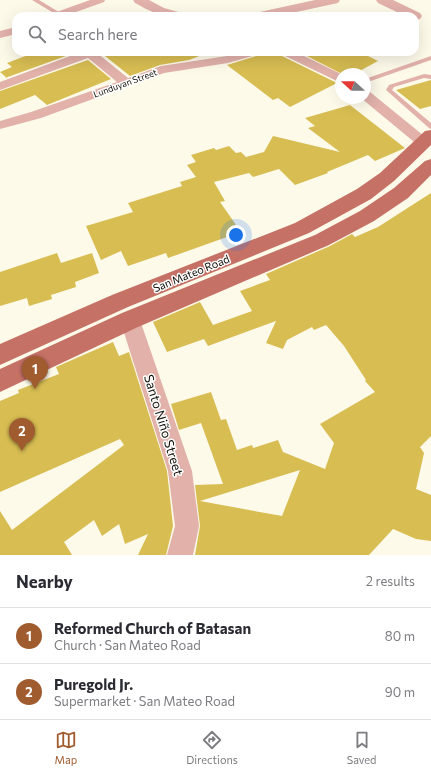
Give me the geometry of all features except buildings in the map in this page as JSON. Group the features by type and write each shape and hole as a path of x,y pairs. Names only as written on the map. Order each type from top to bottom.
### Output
{"main road":[{"name":"San Mateo Road","path":"0,356 120,301 302,228 364,194 387,177 429,135"},
{"name":"San Mateo Road","path":"0,381 130,320 322,240 367,216 401,192 431,165"}],"street":[{"path":"66,12 100,0"},
{"path":"140,0 163,12"},
{"path":"278,12 333,0"},
{"path":"383,0 406,12"},
{"path":"0,35 12,31"},
{"path":"0,86 79,56"},
{"path":"95,56 125,82"},
{"name":"Lunduyan Street","path":"0,125 36,115 161,70 238,56"},
{"path":"295,56 335,76"},
{"path":"371,99 429,135"},
{"name":"Santo Niño Street","path":"130,320 180,470 187,526 180,555"}],"lane":[{"path":"35,0 53,12"},
{"path":"371,79 431,58"},
{"path":"429,135 389,90 389,88 424,76 431,77"}],"place":[{"name":"Reformed Church of Batasan","path":"35,389"},
{"name":"Puregold Jr.","path":"22,451"}]}
